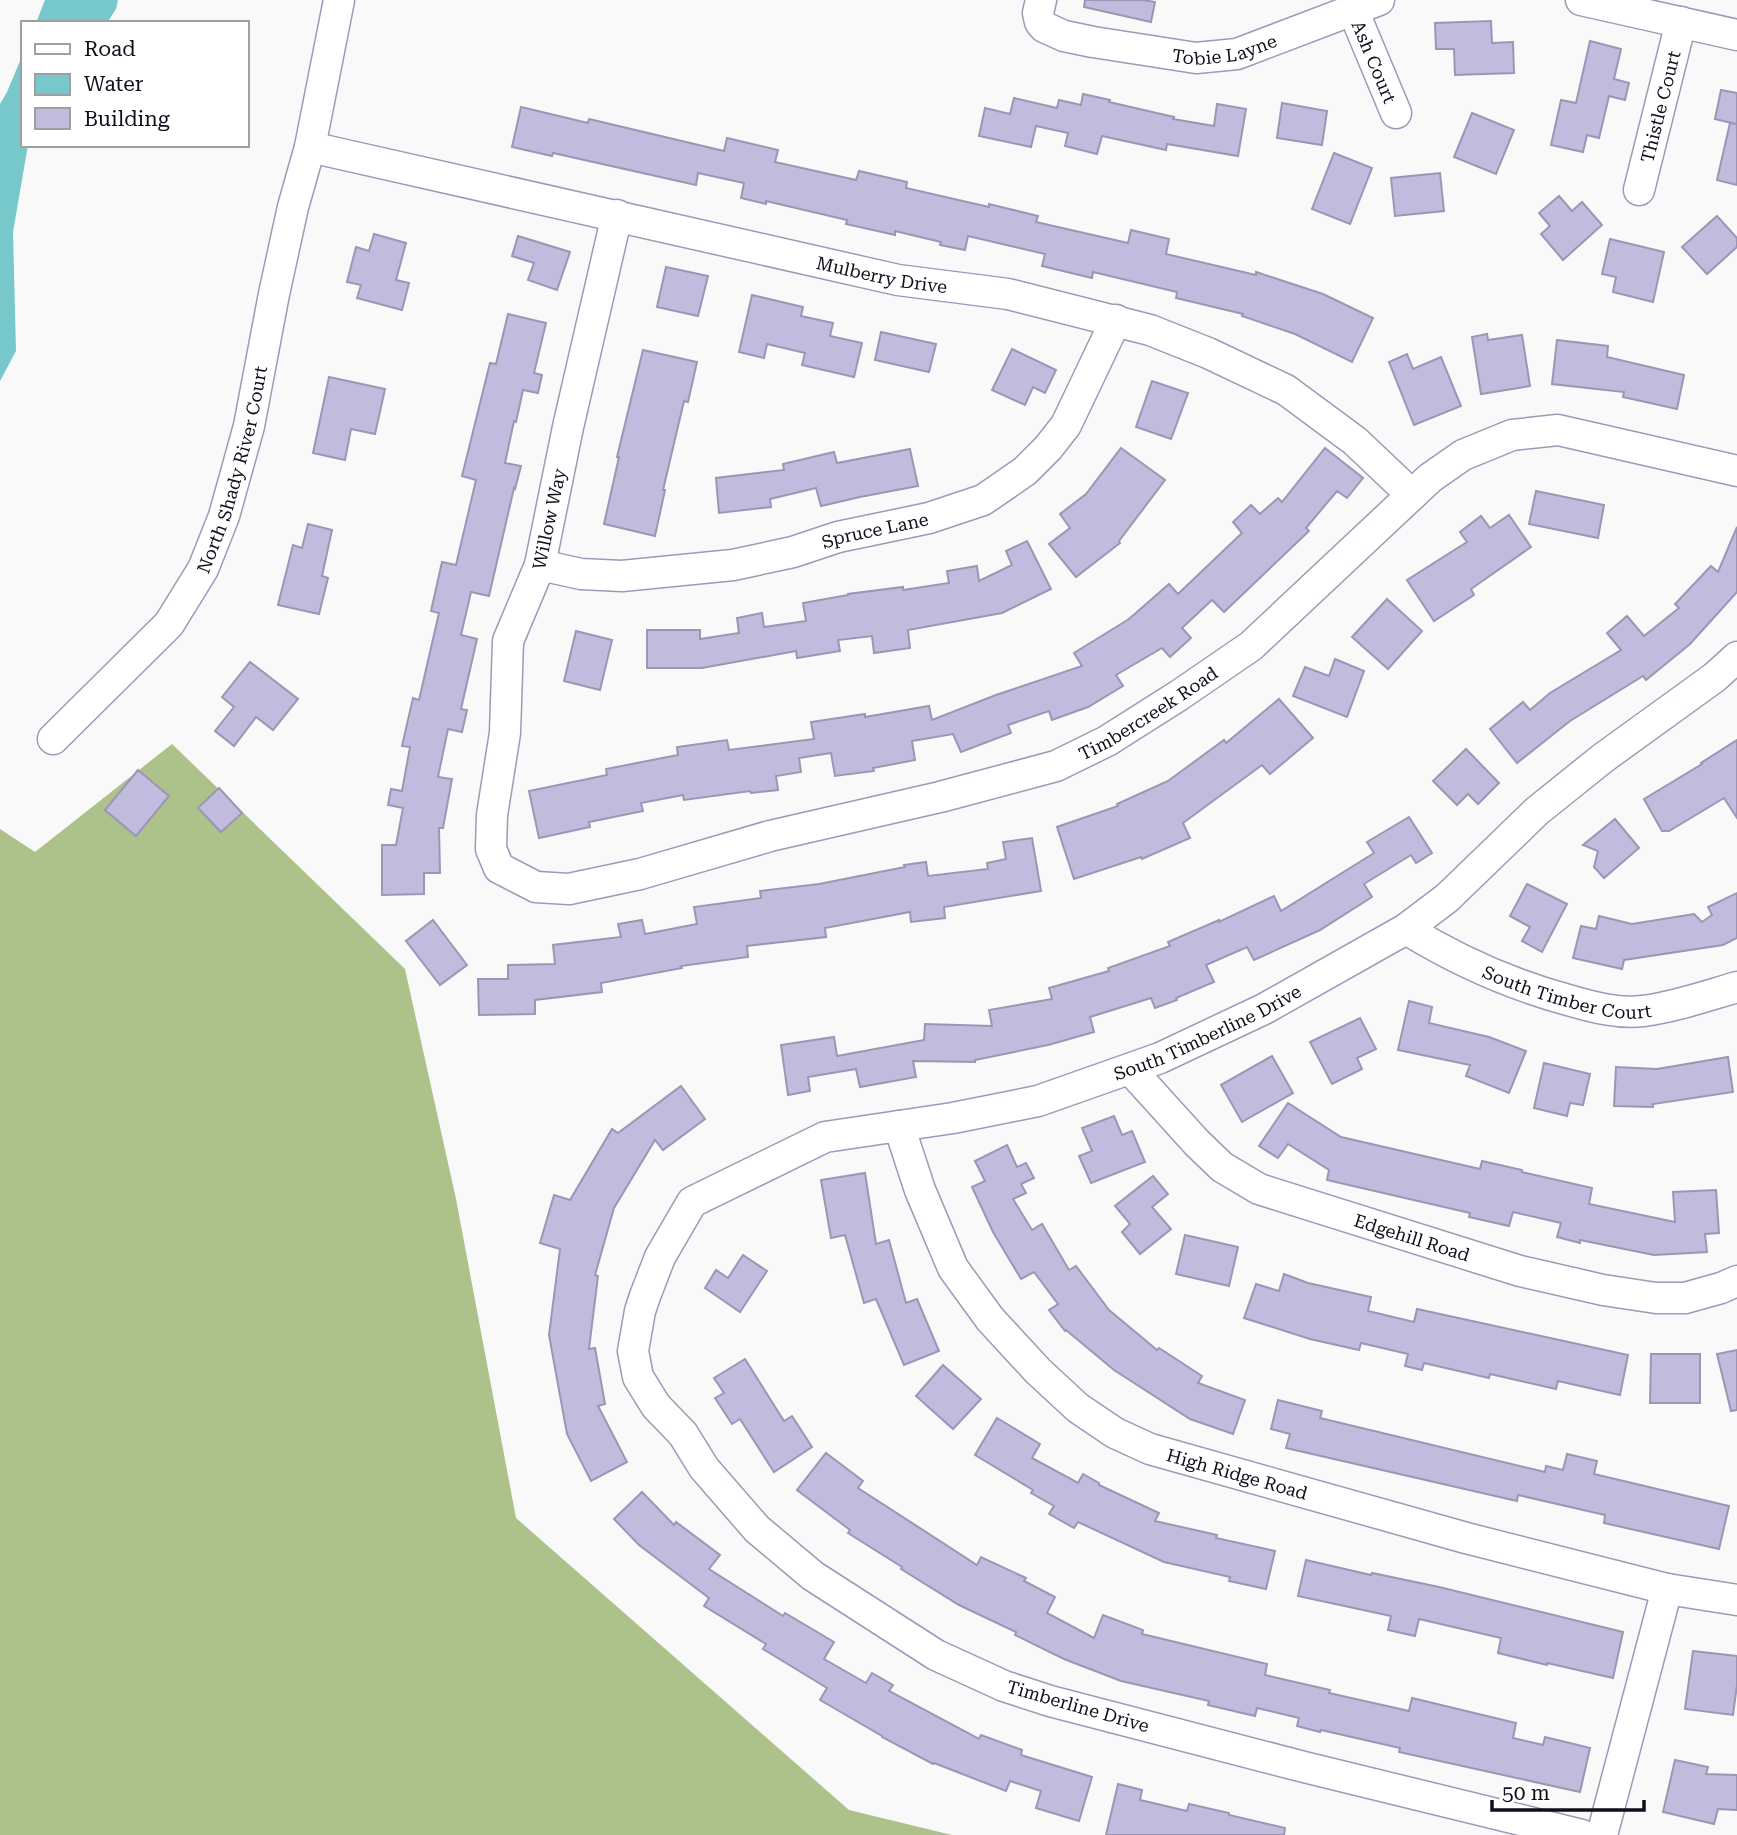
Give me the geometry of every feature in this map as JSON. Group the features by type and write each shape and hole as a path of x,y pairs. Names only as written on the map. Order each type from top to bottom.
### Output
{"street":[{"name":"North Shady River Court","path":"53,739 169,624 203,569 224,516 249,426 274,294 293,207 310,146 339,0"},
{"name":"Tobie Layne","path":"1041,0 1038,13 1040,22 1044,27 1064,36 1093,43 1196,58 1237,54 1366,5"},
{"path":"1581,0 1737,35"},
{"name":"Ash Court","path":"1366,5 1396,113"},
{"name":"Thistle Court","path":"1639,190 1681,22"},
{"name":"Mulberry Drive","path":"310,146 898,280 1007,294 1150,330 1208,353 1286,390 1355,441 1412,495"},
{"name":"Willow Way","path":"497,862 491,849 492,814 505,733 508,641 540,565 568,427 617,215"},
{"name":"Spruce Lane","path":"540,565 581,574 622,576 733,565 793,552 838,537 929,518 983,500 1024,471 1048,448 1066,425 1116,320"},
{"name":"Timbercreek Road","path":"497,862 499,868 509,875 536,887 569,889 640,874 769,836 940,797 1056,766 1107,741 1251,646 1430,478 1463,455 1512,435 1558,430 1737,471"},
{"name":"South Timberline Drive","path":"645,1296 660,1257 692,1202 825,1137 953,1118 1038,1101 1130,1069 1160,1058 1264,1009 1406,929 1447,898 1547,803 1603,758 1715,677 1737,657"},
{"name":"South Timber Court","path":"1406,929 1443,952 1487,972 1538,992 1599,1009 1641,1012 1737,987"},
{"name":"Edgehill Road","path":"1130,1069 1222,1167 1259,1189 1520,1271 1604,1290 1656,1298 1685,1298 1737,1281"},
{"name":"High Ridge Road","path":"899,1126 920,1190 953,1268 990,1320 1038,1371 1078,1408 1115,1433 1150,1449 1466,1538 1667,1589 1737,1600"},
{"name":"Timberline Drive","path":"645,1296 633,1351 638,1377 656,1406 683,1434 704,1468 757,1529 813,1576 936,1656 1004,1686 1051,1701 1582,1835"},
{"path":"1602,1835 1667,1589"}],"green space":[{"path":"172,744 405,969 456,1199 516,1518 849,1810 952,1835 0,1835 0,829 35,852"}],"water":[{"path":"45,0 118,0 108,21 37,21"},
{"path":"21,59 21,147 28,147 13,232 16,351 0,381 0,104"}],"building":[{"path":"1085,0 1155,2 1151,22 1084,7"},
{"path":"1491,21 1492,43 1513,42 1514,73 1455,75 1454,49 1436,49 1435,23"},
{"path":"1590,41 1621,49 1614,79 1629,83 1625,100 1609,96 1599,138 1587,135 1583,152 1551,145 1561,100 1576,103"},
{"path":"1721,90 1737,93 1737,185 1717,180 1730,123 1736,124 1715,119"},
{"path":"1083,94 1174,117 1173,119 1214,126 1217,104 1246,109 1238,156 1167,144 1166,150 1102,136 1097,154 1065,146 1068,133 1036,126 1031,147 979,136 985,108 1010,114 1014,98 1057,108 1059,100 1081,105"},
{"path":"1282,103 1327,111 1322,145 1277,138"},
{"path":"521,107 588,123 589,119 724,151 727,138 778,150 775,162 856,180 859,171 907,182 906,188 1038,216 1036,222 1128,243 1131,230 1169,239 1166,254 1256,275 1256,272 1323,294 1373,318 1352,362 1295,334 1242,316 1243,314 1176,298 1177,292 1093,272 1092,278 1042,266 1045,254 968,236 965,250 940,245 941,242 895,231 895,235 846,224 847,220 766,201 766,204 741,198 744,183 698,173 696,185 553,153 552,156 512,147"},
{"path":"1472,113 1514,130 1496,174 1454,157"},
{"path":"1334,153 1372,168 1350,224 1312,209"},
{"path":"1440,173 1444,211 1395,216 1391,178"},
{"path":"1559,196 1572,211 1582,202 1602,225 1563,260 1541,234 1550,226 1539,213"},
{"path":"1717,216 1737,238 1737,247 1707,274 1682,247"},
{"path":"374,234 406,243 396,280 409,283 402,310 357,298 361,285 347,282 356,247 369,251"},
{"path":"518,236 570,252 557,290 528,280 534,263 512,256"},
{"path":"1610,239 1664,252 1653,302 1613,292 1616,277 1602,274"},
{"path":"666,267 708,276 698,316 657,307"},
{"path":"752,295 803,307 801,316 833,323 830,336 862,343 854,377 802,365 805,353 767,344 764,358 739,352"},
{"path":"508,314 546,323 534,373 542,375 538,393 523,390 516,422 514,421 505,463 521,466 489,596 471,592 461,635 477,639 461,709 467,710 462,732 448,729 438,777 452,779 443,828 439,828 440,873 424,873 424,894 382,895 382,845 396,845 403,808 388,805 391,789 402,791 410,747 402,746 413,698 419,700 439,613 431,611 442,562 456,565 476,480 462,476 490,363 496,364"},
{"path":"881,332 936,344 929,372 875,360"},
{"path":"1487,334 1488,340 1522,335 1530,386 1481,394 1472,337"},
{"path":"1557,340 1608,346 1607,357 1684,375 1677,409 1623,397 1624,392 1552,384"},
{"path":"1012,349 1056,370 1045,393 1033,387 1025,405 992,390"},
{"path":"643,350 697,362 688,402 684,401 655,536 604,524"},
{"path":"1407,354 1413,369 1441,357 1461,406 1414,425 1389,362"},
{"path":"329,377 385,389 375,434 351,429 345,460 313,453"},
{"path":"1152,381 1188,393 1171,439 1136,427"},
{"path":"1121,448 1165,480 1120,543 1076,577 1049,544 1070,528 1060,514 1086,494"},
{"path":"1325,448 1363,478 1347,498 1337,491 1306,528 1309,531 1224,612 1212,600 1182,628 1191,638 1170,657 1162,648 1116,675 1123,686 1088,707 1052,720 1049,711 1008,725 1011,733 961,752 953,734 912,741 915,760 873,768 874,771 835,776 831,753 799,758 801,772 776,776 778,790 684,800 683,795 641,803 643,811 589,822 590,827 539,838 529,791 607,775 606,769 678,755 677,747 727,740 729,750 814,739 811,722 865,714 865,717 929,706 932,720 1082,666 1074,653 1129,619 1169,584 1178,594 1242,533 1233,522 1251,505 1260,514 1278,498 1282,502"},
{"path":"910,449 918,486 821,506 816,488 770,499 771,507 719,513 716,478 784,470 783,464 834,452 837,463"},
{"path":"1536,491 1604,505 1598,538 1529,524"},
{"path":"1509,515 1531,547 1471,589 1474,595 1434,621 1407,580 1467,542 1460,532 1481,516 1490,528"},
{"path":"308,524 332,530 322,576 328,578 319,614 278,605 293,545 302,548"},
{"path":"1737,527 1737,592 1690,644 1646,680 1643,676 1570,721 1517,763 1490,729 1523,702 1530,710 1550,693 1621,650 1607,633 1627,616 1644,636 1679,608 1675,604 1711,566 1718,572"},
{"path":"1027,541 1051,589 1002,613 908,630 910,648 874,653 872,636 838,640 840,651 797,658 796,651 702,668 647,668 647,630 700,630 700,639 739,633 737,618 762,613 764,627 806,621 803,603 848,594 949,583 947,571 977,566 979,581 1012,565 1006,551"},
{"path":"1387,599 1422,631 1388,669 1352,637"},
{"path":"576,631 612,640 600,690 564,681"},
{"path":"1335,659 1364,671 1347,717 1293,696 1305,667 1329,676"},
{"path":"250,662 298,699 273,730 256,717 234,746 215,731 234,707 222,697"},
{"path":"1279,699 1313,738 1270,774 1262,765 1183,823 1190,838 1142,859 1141,857 1074,879 1057,827 1118,806 1117,804 1168,781 1224,740 1226,743"},
{"path":"1737,740 1737,818 1724,798 1669,831 1662,831 1644,799"},
{"path":"1466,749 1499,783 1478,804 1468,794 1457,805 1433,781"},
{"path":"138,770 169,796 136,836 105,810"},
{"path":"219,788 242,813 221,832 198,808"},
{"path":"1409,817 1432,853 1416,863 1411,855 1364,884 1372,897 1320,930 1254,960 1247,947 1206,965 1214,982 1176,998 1177,1000 1155,1008 1151,998 1090,1017 1094,1032 1048,1045 975,1062 913,1061 916,1077 860,1087 856,1069 808,1077 810,1091 788,1095 781,1045 834,1037 837,1056 924,1040 925,1024 992,1026 989,1010 1052,999 1049,988 1109,971 1108,968 1170,946 1168,942 1274,896 1281,911 1374,853 1367,842"},
{"path":"1615,819 1639,848 1604,878 1594,867 1598,851 1583,845"},
{"path":"1032,838 1041,891 944,907 945,918 911,922 910,912 825,928 826,937 747,946 748,957 681,966 682,968 601,983 602,992 535,1000 535,1014 479,1015 478,979 508,979 508,965 555,964 553,945 621,937 618,924 642,920 645,934 697,924 694,907 761,898 760,891 819,884 905,867 904,865 926,862 928,876 988,869 987,863 1006,859 1003,842"},
{"path":"1527,884 1567,904 1542,952 1522,941 1530,927 1510,916"},
{"path":"1737,893 1737,938 1723,945 1624,960 1622,969 1573,958 1581,926 1596,929 1599,916 1632,924 1694,914 1702,922 1712,915 1708,907"},
{"path":"433,920 467,965 440,985 406,941"},
{"path":"1409,1001 1432,1007 1429,1023 1489,1037 1526,1051 1509,1093 1466,1076 1470,1065 1398,1050"},
{"path":"1360,1018 1376,1049 1357,1058 1362,1069 1332,1084 1310,1042"},
{"path":"1272,1056 1293,1093 1242,1122 1221,1085"},
{"path":"1728,1057 1733,1092 1653,1104 1653,1107 1614,1106 1616,1067 1657,1069"},
{"path":"1544,1063 1590,1074 1583,1105 1570,1103 1567,1116 1534,1108"},
{"path":"681,1086 705,1119 663,1150 655,1140 614,1208 595,1275 598,1276 589,1349 595,1348 605,1404 598,1406 627,1462 591,1481 567,1434 549,1335 560,1249 540,1243 554,1195 570,1200 612,1129 618,1133"},
{"path":"1288,1103 1341,1137 1480,1169 1482,1161 1522,1170 1592,1188 1589,1204 1675,1222 1673,1192 1716,1190 1719,1233 1705,1234 1707,1252 1654,1255 1557,1237 1561,1223 1513,1212 1509,1226 1469,1217 1470,1213 1327,1180 1329,1170 1288,1144 1278,1158 1259,1146"},
{"path":"1114,1116 1122,1135 1132,1131 1145,1162 1091,1183 1079,1156 1092,1151 1082,1128"},
{"path":"1007,1145 1017,1167 1026,1163 1034,1178 1021,1184 1026,1193 1013,1199 1032,1230 1042,1224 1069,1270 1076,1266 1109,1310 1157,1350 1159,1348 1202,1376 1198,1383 1245,1400 1233,1434 1190,1419 1114,1370 1065,1331 1049,1310 1058,1304 1034,1272 1021,1279 993,1232 972,1187 985,1181 975,1161"},
{"path":"865,1173 876,1244 889,1240 906,1303 917,1299 939,1351 904,1365 876,1299 864,1303 845,1235 831,1238 821,1180"},
{"path":"1153,1176 1168,1194 1152,1207 1171,1229 1140,1254 1122,1232 1130,1224 1115,1206"},
{"path":"1185,1235 1238,1247 1229,1286 1176,1274"},
{"path":"743,1255 767,1271 740,1312 705,1288 716,1270 728,1278"},
{"path":"1284,1274 1308,1283 1371,1297 1368,1311 1414,1322 1417,1309 1628,1355 1620,1395 1558,1381 1556,1389 1490,1374 1489,1378 1424,1363 1422,1370 1405,1366 1408,1354 1361,1343 1359,1350 1310,1339 1244,1318 1256,1284 1279,1291"},
{"path":"1737,1350 1737,1410 1731,1411 1717,1354"},
{"path":"1651,1354 1700,1354 1700,1403 1650,1403"},
{"path":"745,1359 784,1421 792,1416 812,1447 774,1472 740,1419 732,1424 715,1398 724,1393 714,1378"},
{"path":"943,1365 981,1399 953,1429 916,1396"},
{"path":"1278,1400 1322,1411 1320,1418 1545,1472 1546,1466 1563,1470 1567,1454 1597,1461 1594,1474 1729,1506 1719,1549 1604,1523 1605,1515 1518,1495 1517,1501 1286,1448 1290,1434 1271,1429"},
{"path":"997,1418 1040,1444 1032,1458 1078,1483 1083,1474 1099,1485 1159,1513 1155,1521 1275,1551 1266,1589 1229,1581 1230,1577 1164,1562 1078,1522 1074,1528 1049,1514 1054,1506 975,1455"},
{"path":"826,1453 863,1481 858,1488 977,1565 981,1557 1026,1578 1024,1581 1055,1597 1047,1613 1094,1638 1103,1615 1143,1630 1142,1634 1267,1664 1265,1675 1330,1690 1329,1693 1409,1711 1412,1698 1516,1723 1513,1738 1543,1745 1545,1737 1590,1748 1580,1792 1399,1752 1400,1748 1321,1730 1320,1732 1297,1726 1299,1718 1257,1708 1255,1716 1208,1705 1209,1701 1121,1681 1064,1659 959,1605 901,1569 902,1567 848,1533 850,1530 797,1490"},
{"path":"642,1492 674,1525 676,1522 720,1555 709,1569 783,1616 785,1613 834,1642 824,1659 866,1683 872,1673 893,1685 889,1691 979,1739 981,1735 1022,1750 1021,1755 1092,1777 1079,1821 1036,1808 1041,1791 1010,1781 1006,1791 933,1764 820,1700 827,1688 763,1649 766,1644 704,1606 709,1598 639,1545 614,1519"},
{"path":"1306,1560 1439,1587 1623,1632 1613,1678 1498,1653 1501,1638 1419,1619 1415,1636 1388,1630 1391,1616 1298,1596"},
{"path":"1693,1651 1737,1656 1733,1715 1685,1709"},
{"path":"1675,1760 1708,1767 1706,1774 1737,1775 1737,1810 1718,1809 1714,1824 1663,1812"},
{"path":"1118,1784 1142,1790 1140,1800 1187,1811 1189,1804 1229,1813 1285,1828 1284,1835 1106,1835"}]}
